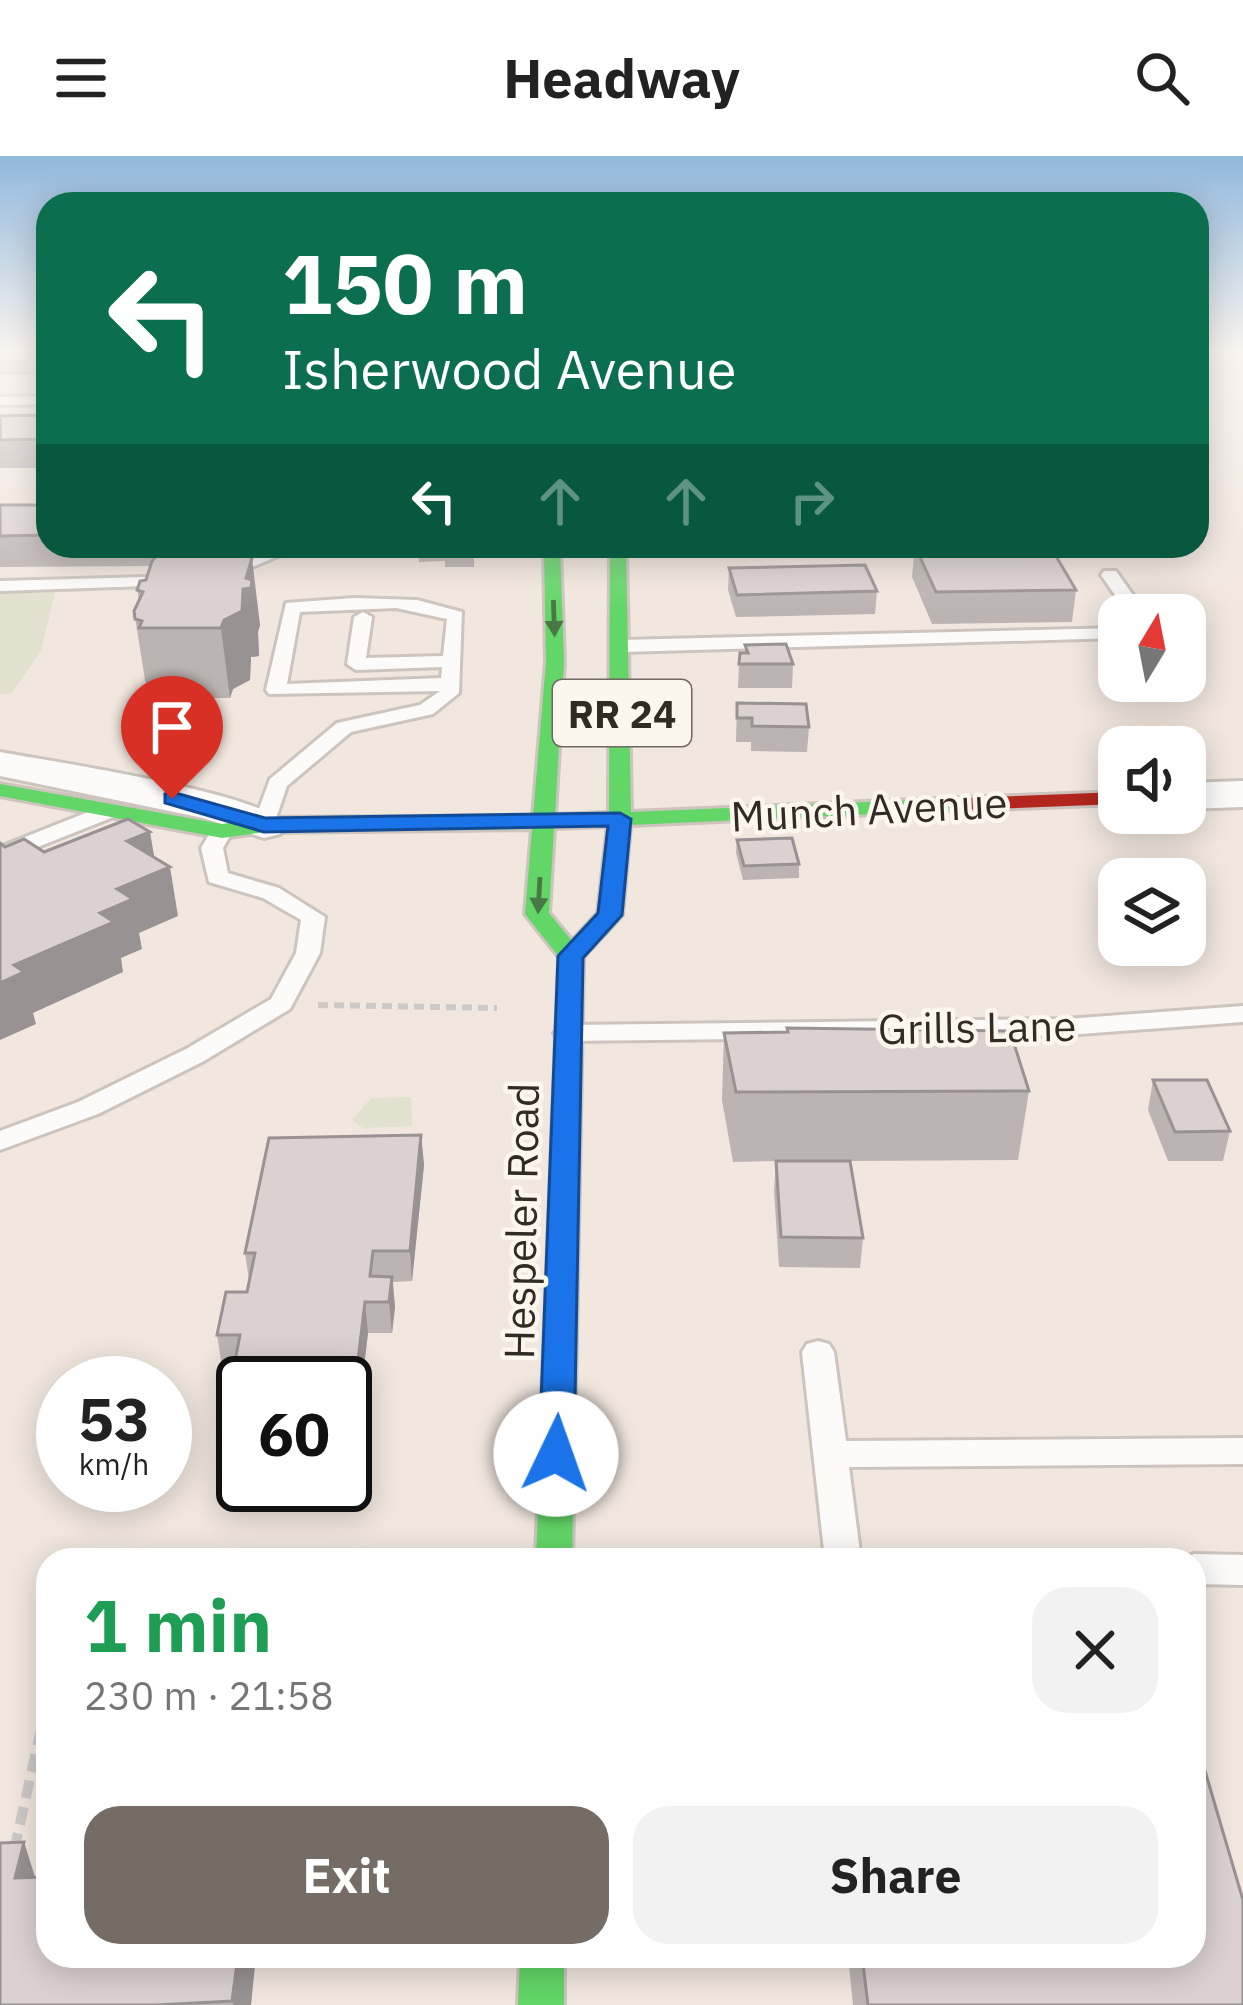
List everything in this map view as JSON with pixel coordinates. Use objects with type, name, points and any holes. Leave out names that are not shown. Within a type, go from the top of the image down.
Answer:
[{"type":"main road","name":"RR 24","points":[[552,558],[555,662],[537,914],[571,956],[610,915],[620,819],[618,558]]},
{"type":"main road","name":"Munch Avenue","points":[[0,790],[108,811],[243,828],[543,822],[1098,799]]},
{"type":"main road","name":"Hespeler Road","points":[[554,1548],[571,956]]},
{"type":"main road","points":[[541,2005],[542,1968]]},
{"type":"street","points":[[0,764],[214,807],[243,828]]},
{"type":"street","points":[[1206,795],[1243,794]]},
{"type":"lane","points":[[0,586],[159,583],[235,571],[266,558]]},
{"type":"lane","points":[[1110,575],[1123,594]]},
{"type":"lane","points":[[0,1141],[88,1108],[195,1055],[281,1004],[308,953],[313,917],[271,893],[217,877],[212,848],[243,828],[277,783],[344,727],[426,710],[449,693],[456,616],[438,608],[399,603],[292,607],[276,690],[449,683]]},
{"type":"lane","points":[[363,617],[356,664],[450,661]]},
{"type":"lane","points":[[622,646],[1098,634]]},
{"type":"lane","points":[[0,855],[108,811]]},
{"type":"lane","name":"Grills Lane","points":[[567,1034],[1066,1028],[1243,1014]]},
{"type":"lane","points":[[818,1352],[842,1548]]},
{"type":"lane","points":[[831,1454],[1243,1451]]},
{"type":"lane","points":[[1206,1569],[1243,1570]]},
{"type":"path","points":[[134,775],[140,722]]},
{"type":"path","points":[[281,1004],[497,1008]]},
{"type":"path","points":[[11,1863],[36,1752]]},
{"type":"shaded area","points":[[55,592],[41,651],[11,694],[0,694],[0,594]]},
{"type":"shaded area","points":[[411,1097],[412,1126],[363,1128],[352,1120],[371,1098]]},
{"type":"building","points":[[0,436],[36,436],[36,439],[0,440]]},
{"type":"building","points":[[0,505],[36,505],[36,535],[0,536]]},
{"type":"building","points":[[252,558],[246,578],[252,580],[251,588],[243,589],[242,611],[224,620],[221,628],[139,628],[142,621],[135,619],[134,611],[143,592],[137,590],[152,561]]},
{"type":"building","points":[[920,558],[1057,558],[1076,590],[936,592]]},
{"type":"building","points":[[865,565],[877,591],[737,595],[729,568]]},
{"type":"building","points":[[786,644],[793,664],[739,664],[740,653],[748,653],[745,645]]},
{"type":"building","points":[[737,703],[806,704],[809,727],[752,726],[752,718],[737,718]]},
{"type":"building","points":[[128,819],[150,832],[127,841],[170,867],[117,889],[133,899],[100,913],[114,922],[14,965],[24,972],[0,983],[0,843],[5,847],[24,839],[44,852]]},
{"type":"building","points":[[792,838],[799,864],[744,866],[737,840]]},
{"type":"building","points":[[787,1028],[1010,1031],[1029,1091],[736,1092],[724,1033],[788,1032]]},
{"type":"building","points":[[1153,1080],[1207,1080],[1230,1131],[1175,1132]]},
{"type":"building","points":[[421,1135],[410,1251],[373,1251],[370,1276],[392,1277],[389,1302],[365,1302],[358,1356],[236,1356],[240,1335],[217,1335],[226,1292],[247,1292],[255,1253],[245,1253],[269,1138]]},
{"type":"building","points":[[776,1161],[850,1161],[863,1238],[781,1237]]},
{"type":"building","points":[[1206,1774],[1243,1900],[1243,2005],[868,2005],[863,1968],[1206,1968]]},
{"type":"building","points":[[24,1842],[15,1878],[36,1877],[36,1968],[236,1968],[232,2001],[0,2005],[0,1843]]},
{"type":"traffic: fast","points":[[552,558],[555,662],[537,914],[571,956]]},
{"type":"traffic: fast","points":[[554,1548],[571,956],[610,915],[622,792],[618,558]]},
{"type":"traffic: fast","points":[[0,790],[222,831],[264,825],[543,822],[963,804]]},
{"type":"traffic: fast","points":[[541,2005],[542,1968]]},
{"type":"traffic: jam","points":[[963,804],[1098,799]]},
{"type":"route","points":[[172,799],[214,807],[264,825],[620,819],[610,915],[571,956],[556,1454]]}]
